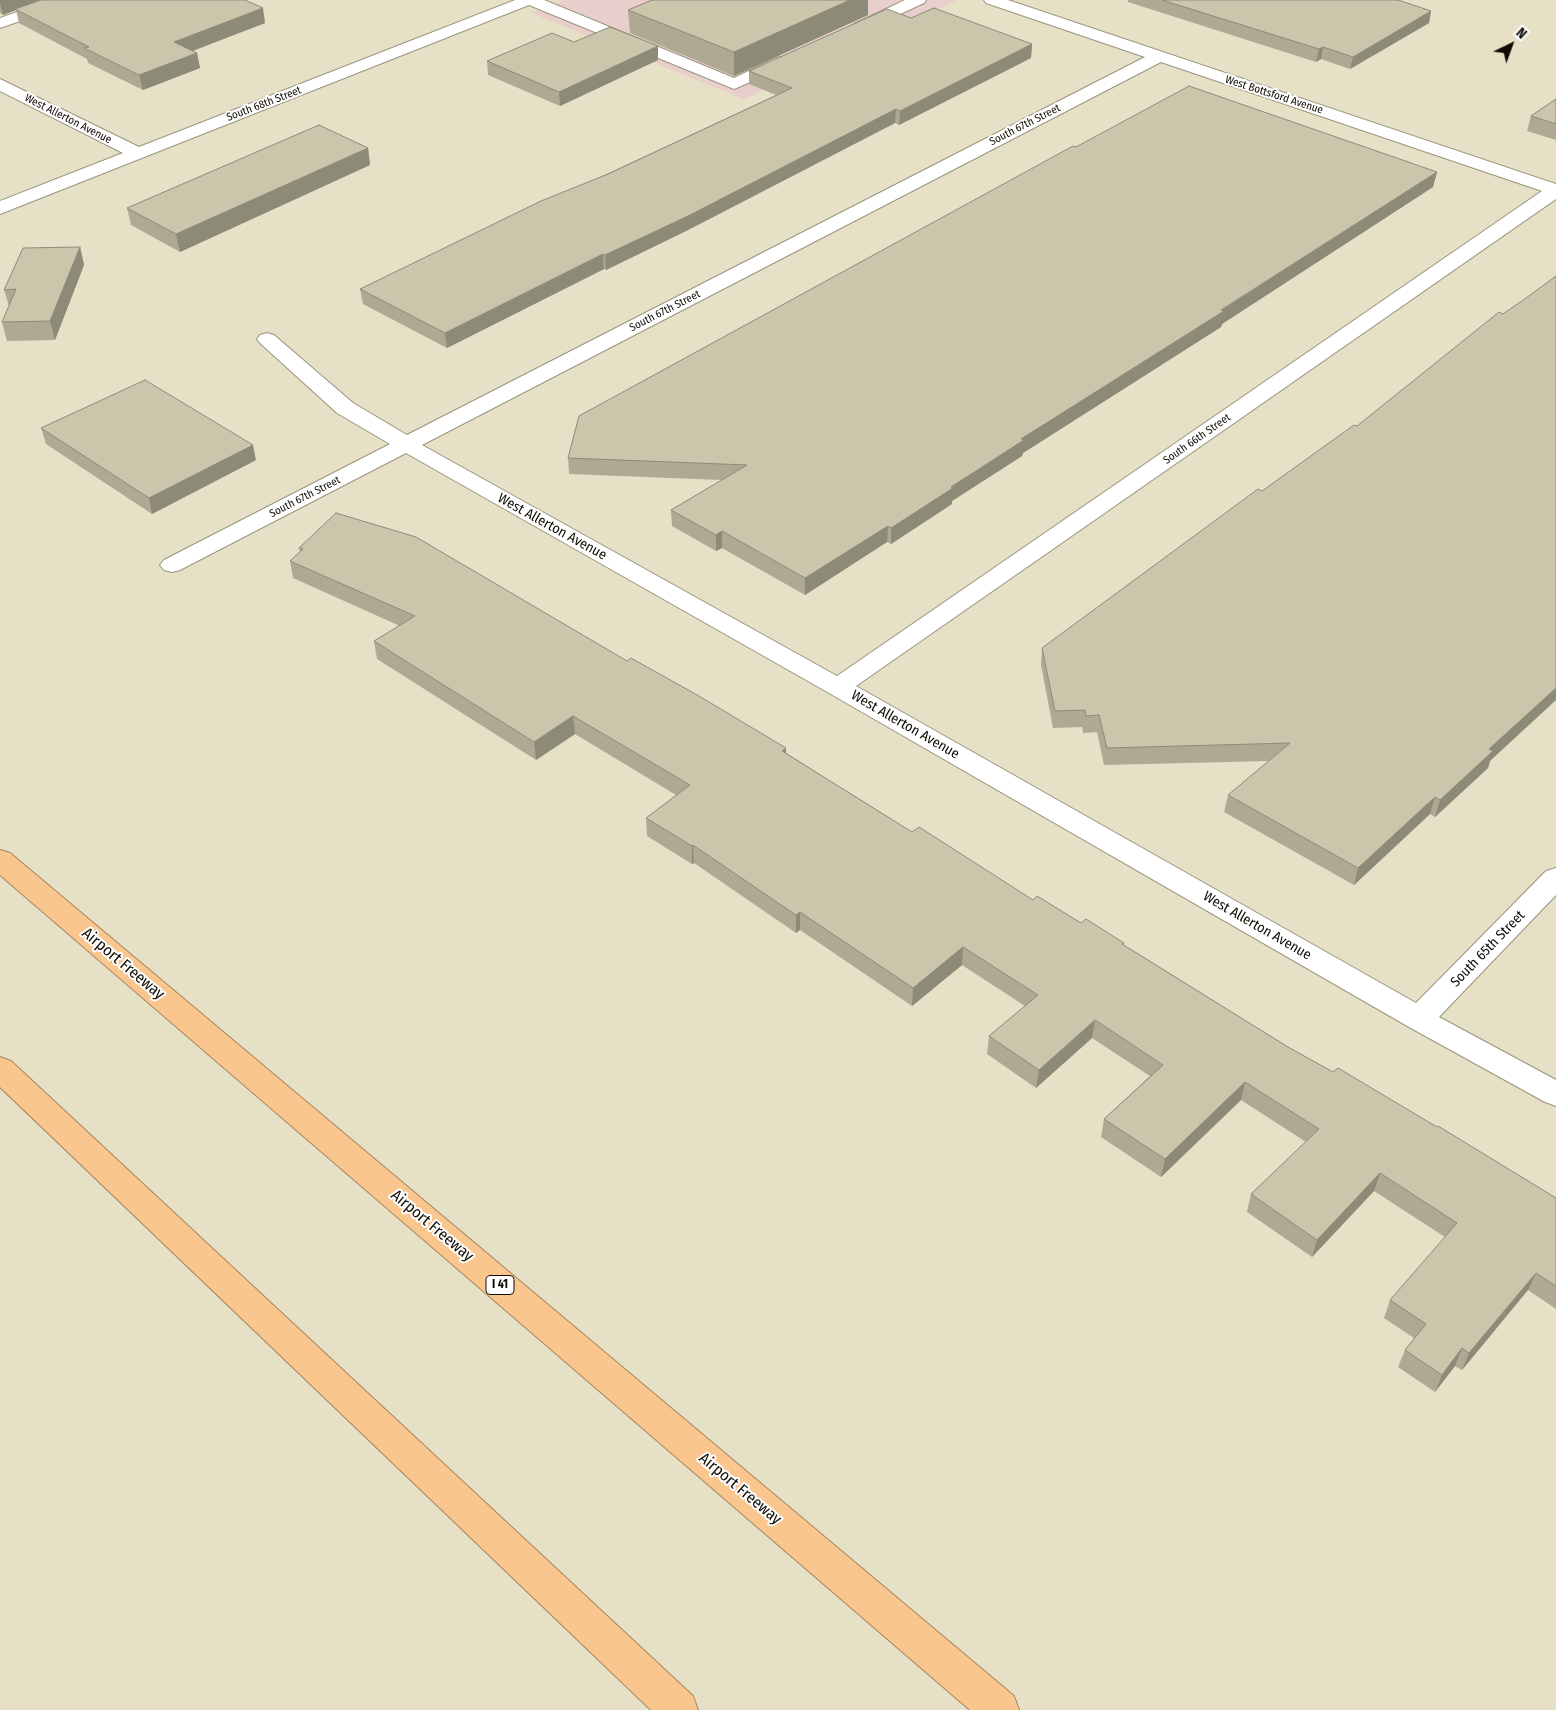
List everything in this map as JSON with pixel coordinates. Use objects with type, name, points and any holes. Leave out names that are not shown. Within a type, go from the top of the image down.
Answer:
[{"type":"highway","name":"Airport Freeway","points":[[0,860],[1000,1710]]},
{"type":"highway","points":[[0,1069],[679,1710]]},
{"type":"street","points":[[0,23],[66,0]]},
{"type":"street","points":[[529,0],[734,84],[798,55]]},
{"type":"street","name":"South 68th Street","points":[[0,208],[529,0]]},
{"type":"street","name":"West Bottsford Avenue","points":[[992,0],[1556,190]]},
{"type":"street","points":[[843,35],[912,3]]},
{"type":"street","name":"South 67th Street","points":[[172,565],[1158,56]]},
{"type":"street","name":"West Allerton Avenue","points":[[0,84],[137,153]]},
{"type":"street","name":"South 66th Street","points":[[838,687],[1556,190]]},
{"type":"street","name":"West Allerton Avenue","points":[[267,339],[307,377],[346,408],[407,445],[838,687],[1419,1019],[1556,1094]]},
{"type":"street","name":"South 65th Street","points":[[1419,1019],[1556,878]]},
{"type":"shaded area","points":[[564,0],[957,0],[744,99],[531,13]]},
{"type":"building","points":[[41,0],[245,0],[263,8],[174,42],[197,53],[139,75],[84,48],[89,47],[15,9]]},
{"type":"building","points":[[652,0],[850,0],[734,52],[628,10]]},
{"type":"building","points":[[1162,0],[1398,0],[1431,11],[1353,57],[1323,47],[1319,49]]},
{"type":"building","points":[[934,8],[1032,44],[900,111],[896,109],[688,216],[605,255],[603,254],[445,333],[360,289],[541,201],[608,174],[792,88],[749,71],[887,9],[911,18]]},
{"type":"building","points":[[610,27],[658,46],[559,92],[487,61],[552,33],[574,42]]},
{"type":"building","points":[[1189,86],[1437,172],[1221,310],[1224,311],[1021,439],[1024,440],[891,528],[888,526],[805,578],[722,531],[716,535],[671,510],[747,465],[568,458],[579,416],[1073,146],[1076,147]]},
{"type":"building","points":[[1556,99],[1556,124],[1531,116]]},
{"type":"building","points":[[319,125],[368,148],[176,234],[127,208]]},
{"type":"building","points":[[80,247],[50,321],[2,322],[16,289],[4,290],[23,248]]},
{"type":"building","points":[[1556,276],[1556,688],[1489,749],[1493,751],[1440,800],[1435,797],[1358,868],[1228,795],[1290,743],[1107,748],[1099,715],[1086,716],[1085,710],[1055,711],[1042,648],[1258,489],[1262,491],[1354,425],[1357,426],[1499,312],[1503,314]]},
{"type":"building","points":[[145,380],[253,445],[149,498],[41,428]]},
{"type":"building","points":[[336,513],[416,537],[627,661],[631,658],[699,696],[786,748],[782,751],[912,832],[919,827],[1033,900],[1037,896],[1081,923],[1086,919],[1124,943],[1122,944],[1288,1047],[1333,1072],[1338,1068],[1556,1198],[1556,1286],[1536,1273],[1469,1353],[1462,1348],[1442,1375],[1405,1350],[1426,1324],[1390,1300],[1457,1223],[1380,1173],[1317,1240],[1251,1194],[1319,1129],[1245,1082],[1165,1159],[1104,1119],[1163,1065],[1095,1020],[1039,1070],[989,1036],[1038,995],[963,947],[913,988],[800,912],[796,915],[693,845],[646,818],[690,785],[573,716],[534,742],[374,641],[415,616],[290,561],[303,549],[299,548]]}]
